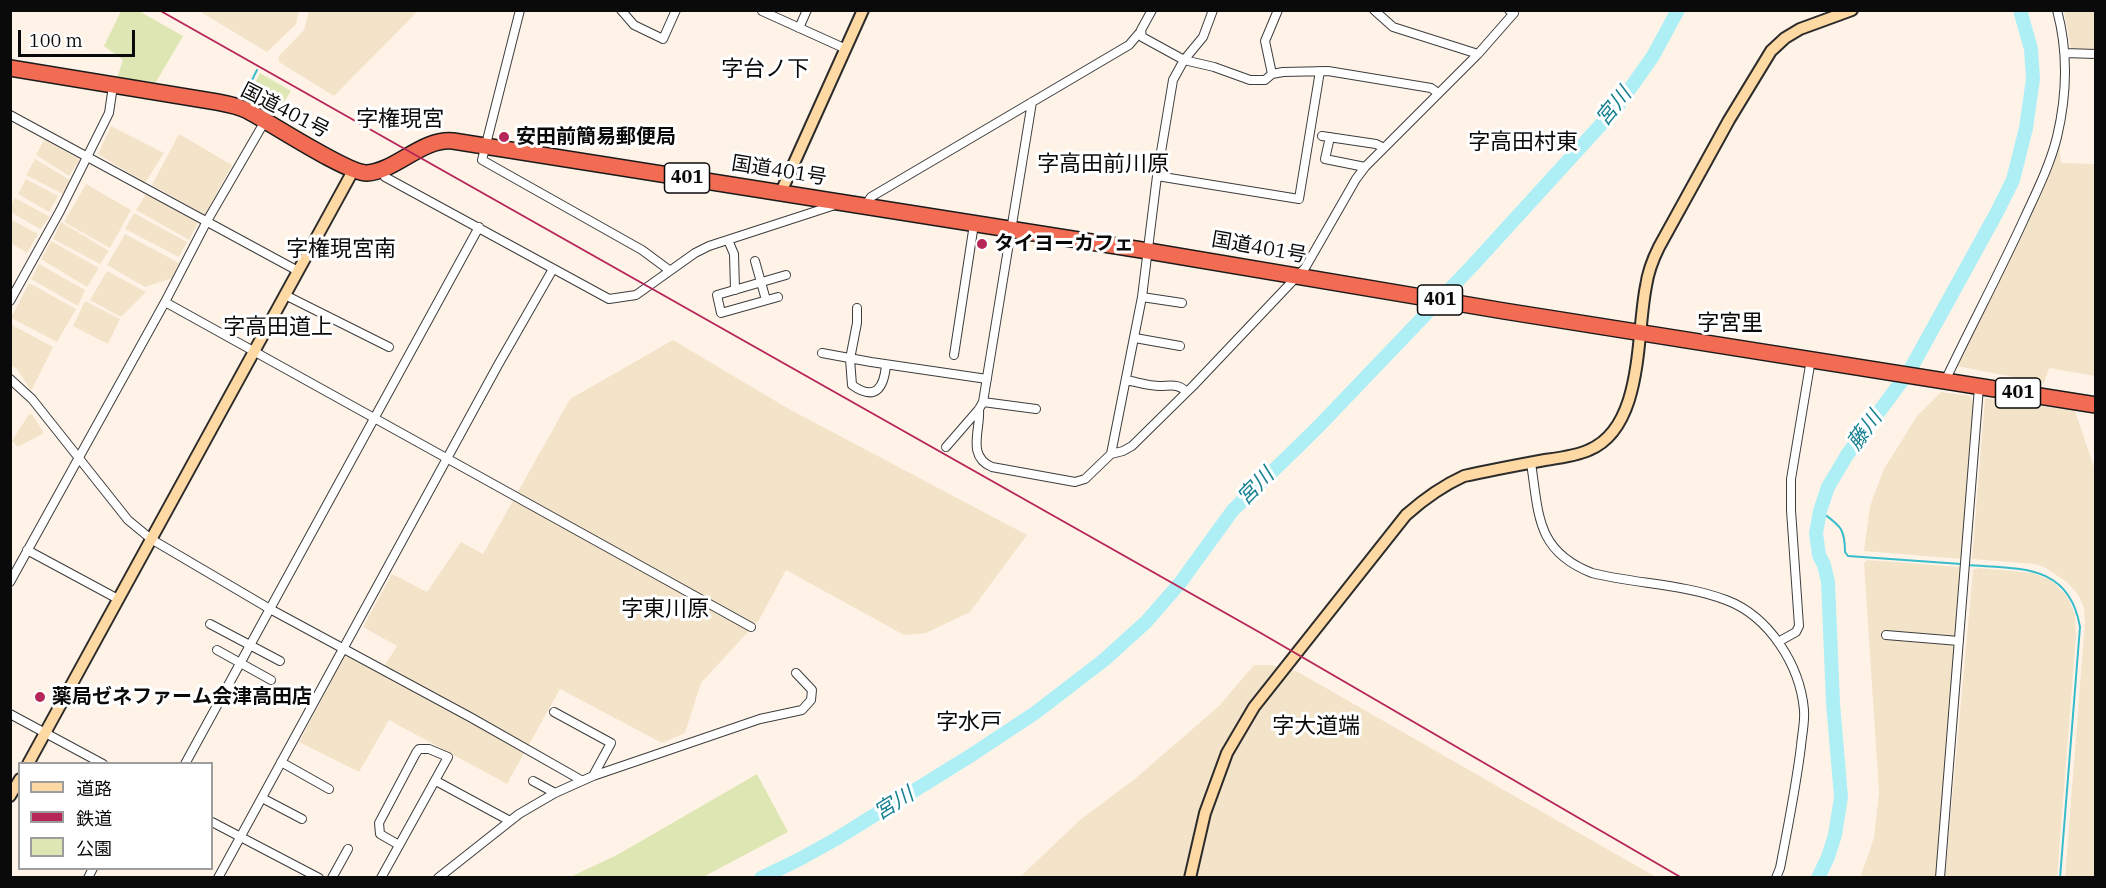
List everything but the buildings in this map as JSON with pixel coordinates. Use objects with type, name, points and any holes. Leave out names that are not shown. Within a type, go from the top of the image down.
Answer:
[{"type":"highway","name":"国道401号","points":[[10,68],[217,102],[240,108],[354,170],[367,173],[384,168],[445,140],[781,192],[1641,332]]},
{"type":"highway","name":"401","points":[[1641,332],[2096,405]]},
{"type":"street","points":[[520,10],[481,158],[485,163],[642,250],[669,270]]},
{"type":"street","points":[[621,10],[634,25],[663,39],[676,10]]},
{"type":"street","points":[[799,28],[807,10]]},
{"type":"street","points":[[781,192],[863,10]]},
{"type":"street","points":[[866,206],[870,197],[1129,45],[1141,31],[1152,10]]},
{"type":"street","points":[[1112,454],[1142,297],[1173,80],[1184,60],[1203,37],[1213,10]]},
{"type":"street","points":[[1272,74],[1265,41],[1278,10]]},
{"type":"street","points":[[1374,10],[1393,27],[1478,54]]},
{"type":"street","points":[[1032,102],[976,446],[983,461],[992,467],[1075,482],[1085,479],[1112,454],[1123,452],[1132,446],[1298,276],[1365,167],[1478,54],[1514,13],[1509,10]]},
{"type":"street","points":[[1190,878],[1205,813],[1227,753],[1254,707],[1393,529],[1424,499],[1464,476],[1587,451],[1606,441],[1615,432],[1626,411],[1629,399],[1641,332],[1646,285],[1659,247],[1729,120],[1771,51],[1785,38],[1800,29],[1852,10]]},
{"type":"street","points":[[1943,381],[2007,256],[2045,173],[2059,128],[2065,53],[2057,10]]},
{"type":"street","points":[[762,11],[846,49]]},
{"type":"street","points":[[1141,31],[1142,37],[1184,60],[1214,67],[1250,80],[1265,80],[1272,74],[1328,71],[1431,88],[1438,93]]},
{"type":"street","points":[[2065,53],[2096,54]]},
{"type":"street","points":[[1158,176],[1299,199],[1320,71]]},
{"type":"street","points":[[10,301],[88,158],[109,113],[113,86]]},
{"type":"street","points":[[10,115],[298,271]]},
{"type":"street","points":[[10,582],[165,302],[207,221],[265,121]]},
{"type":"street","points":[[1365,167],[1325,159],[1326,136],[1376,144],[1384,148]]},
{"type":"street","points":[[29,762],[354,170]]},
{"type":"street","points":[[385,177],[609,299],[636,295],[695,253],[835,205],[838,202]]},
{"type":"street","points":[[954,355],[974,224]]},
{"type":"street","points":[[186,762],[479,227]]},
{"type":"street","points":[[728,240],[734,254],[735,290]]},
{"type":"street","points":[[755,261],[766,300]]},
{"type":"street","points":[[218,878],[498,365],[553,269]]},
{"type":"street","points":[[778,297],[721,313],[717,295],[786,275]]},
{"type":"street","points":[[285,295],[389,347]]},
{"type":"street","points":[[1142,297],[1182,303]]},
{"type":"street","points":[[165,302],[751,627]]},
{"type":"street","points":[[857,308],[857,323],[850,359],[852,385],[868,391],[881,388],[886,365]]},
{"type":"street","points":[[1135,338],[1179,346]]},
{"type":"street","points":[[822,353],[886,365],[987,378]]},
{"type":"street","points":[[1778,642],[1796,632],[1799,626],[1790,489],[1811,359]]},
{"type":"street","points":[[10,379],[32,399],[128,520],[151,539],[270,609],[581,780]]},
{"type":"street","points":[[1126,380],[1160,386],[1170,384],[1183,388],[1186,392]]},
{"type":"street","points":[[1940,878],[1979,387]]},
{"type":"street","points":[[981,405],[1036,409]]},
{"type":"street","points":[[946,447],[981,405]]},
{"type":"street","points":[[1531,463],[1540,525],[1556,551],[1566,559],[1578,567],[1607,577],[1702,592],[1728,601],[1751,615],[1783,648],[1798,681],[1804,711],[1792,802],[1776,878]]},
{"type":"street","points":[[27,550],[118,599]]},
{"type":"street","points":[[210,624],[280,661]]},
{"type":"street","points":[[1886,635],[1959,641]]},
{"type":"street","points":[[217,650],[271,680]]},
{"type":"street","points":[[438,878],[510,821],[581,780],[760,719],[802,710],[811,700],[812,690],[796,673]]},
{"type":"street","points":[[554,712],[611,743],[593,776]]},
{"type":"street","points":[[10,714],[99,762]]},
{"type":"street","points":[[381,878],[448,757],[429,748],[419,749],[379,824],[380,834],[399,845]]},
{"type":"street","points":[[281,762],[328,789]]},
{"type":"street","points":[[436,781],[510,821]]},
{"type":"street","points":[[533,781],[555,794]]},
{"type":"street","points":[[10,796],[18,782]]},
{"type":"street","points":[[262,798],[302,819]]},
{"type":"street","points":[[213,823],[318,878]]},
{"type":"street","points":[[332,878],[348,849]]},
{"type":"shaded area","points":[[309,10],[418,11],[334,96],[279,62],[279,56],[304,30]]},
{"type":"shaded area","points":[[199,11],[299,11],[296,24],[267,52]]},
{"type":"shaded area","points":[[2064,11],[2095,11],[2095,50],[2071,49]]},
{"type":"shaded area","points":[[111,126],[164,153],[145,183],[98,154]]},
{"type":"shaded area","points":[[179,134],[232,165],[205,215],[152,185]]},
{"type":"shaded area","points":[[44,140],[80,159],[69,176],[36,155]]},
{"type":"shaded area","points":[[2059,146],[2061,163],[2095,164],[2095,376],[2049,368],[2044,383],[1957,366],[2029,214]]},
{"type":"shaded area","points":[[35,159],[70,180],[63,194],[26,175]]},
{"type":"shaded area","points":[[26,179],[58,196],[49,212],[18,194]]},
{"type":"shaded area","points":[[86,184],[131,210],[110,248],[64,222]]},
{"type":"shaded area","points":[[146,194],[198,223],[189,240],[136,210]]},
{"type":"shaded area","points":[[15,198],[50,217],[40,229],[11,212]]},
{"type":"shaded area","points":[[134,213],[187,242],[179,257],[125,229]]},
{"type":"shaded area","points":[[10,219],[38,234],[27,253],[11,243]]},
{"type":"shaded area","points":[[61,222],[109,251],[100,264],[53,239]]},
{"type":"shaded area","points":[[125,234],[179,263],[172,278],[145,287],[107,265]]},
{"type":"shaded area","points":[[51,241],[99,268],[87,287],[41,259]]},
{"type":"shaded area","points":[[39,264],[85,290],[78,306],[31,279]]},
{"type":"shaded area","points":[[107,271],[146,292],[121,317],[90,300]]},
{"type":"shaded area","points":[[29,283],[76,309],[57,342],[11,318]]},
{"type":"shaded area","points":[[85,301],[120,319],[108,344],[73,326]]},
{"type":"shaded area","points":[[10,324],[53,347],[31,391],[18,370],[11,365]]},
{"type":"shaded area","points":[[673,340],[789,409],[1027,535],[970,612],[926,633],[904,635],[786,570],[759,620],[701,683],[685,733],[662,743],[560,689],[507,784],[389,720],[359,772],[299,742],[345,655],[380,673],[397,646],[363,627],[392,574],[427,592],[461,542],[483,554],[570,399]]},
{"type":"shaded area","points":[[1941,392],[1970,396],[1974,405],[1962,559],[1864,551],[1870,506],[1884,469],[1917,416]]},
{"type":"shaded area","points":[[1985,398],[2075,411],[2095,470],[2095,877],[2065,877],[2085,622],[2084,608],[2079,596],[2068,583],[2046,568],[2035,564],[1972,559]]},
{"type":"shaded area","points":[[29,414],[32,414],[44,433],[18,447],[12,441]]},
{"type":"shaded area","points":[[1867,560],[1961,567],[1936,877],[1860,878],[1874,838],[1879,792],[1864,563]]},
{"type":"shaded area","points":[[1979,568],[2032,573],[2051,580],[2067,596],[2075,614],[2076,636],[2057,877],[1945,877],[1973,570]]},
{"type":"shaded area","points":[[1254,665],[1271,665],[1298,672],[1656,877],[1019,878],[1080,820],[1136,778],[1219,706]]},
{"type":"green space","points":[[121,11],[139,11],[183,36],[156,82],[117,78],[123,60],[104,46]]},
{"type":"green space","points":[[260,73],[291,91],[274,117],[246,100]]},
{"type":"green space","points":[[757,774],[788,832],[703,877],[570,877],[617,855]]},
{"type":"waterway","name":"宮川","points":[[761,878],[836,839],[1035,713],[1104,660],[1146,622],[1180,583],[1233,510],[1317,428],[1472,266],[1617,107],[1653,56],[1678,10]]},
{"type":"waterway","name":"藤川","points":[[1818,878],[1835,835],[1841,797],[1833,703],[1828,582],[1819,555],[1816,533],[1820,511],[1828,487],[1847,455],[1910,370],[2013,180],[2026,128],[2033,79],[2031,49],[2020,10]]},
{"type":"waterway","points":[[242,100],[257,70]]},
{"type":"waterway","points":[[1820,511],[1840,527],[1844,537],[1845,552],[1848,556],[1961,564]]},
{"type":"waterway","points":[[1967,565],[2005,567],[2039,574],[2053,580],[2065,591],[2074,606],[2080,627],[2060,878]]},
{"type":"railway","points":[[159,10],[1259,632],[1682,878]]},
{"type":"place","name":"安田前簡易郵便局","points":[[504,137]]},
{"type":"place","name":"タイヨーカフェ","points":[[982,244]]},
{"type":"place","name":"薬局ゼネファーム会津高田店","points":[[40,697]]},
{"type":"district","name":"字台ノ下","points":[[765,70]]},
{"type":"district","name":"字権現宮","points":[[400,120]]},
{"type":"district","name":"字高田村東","points":[[1523,143]]},
{"type":"district","name":"字高田前川原","points":[[1103,165]]},
{"type":"district","name":"字権現宮南","points":[[341,250]]},
{"type":"district","name":"字宮里","points":[[1730,324]]},
{"type":"district","name":"字高田道上","points":[[278,328]]},
{"type":"district","name":"字東川原","points":[[665,610]]},
{"type":"district","name":"字水戸","points":[[969,723]]},
{"type":"district","name":"字大道端","points":[[1316,727]]}]
